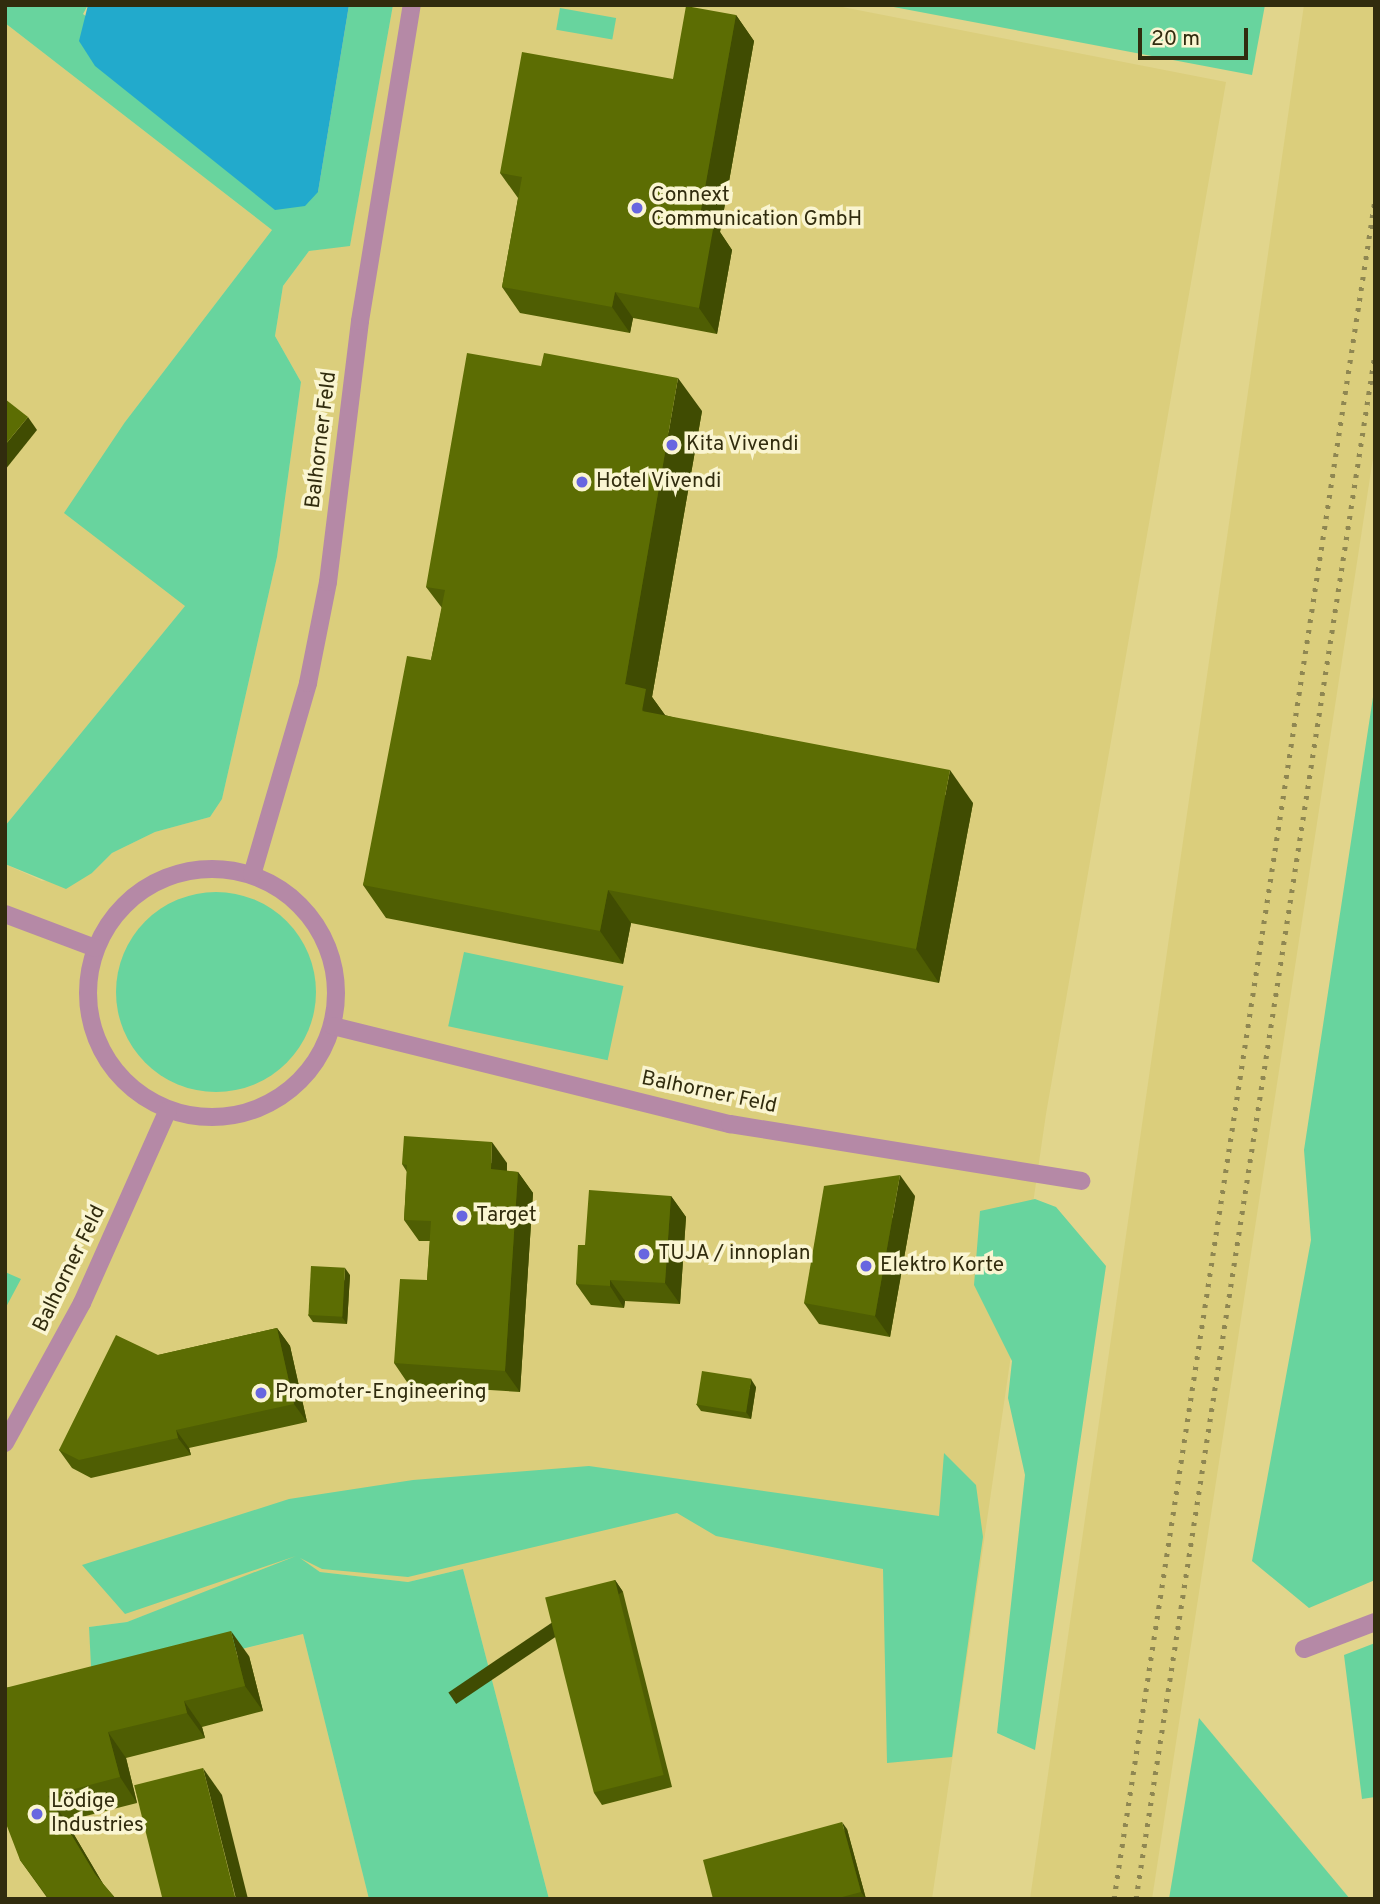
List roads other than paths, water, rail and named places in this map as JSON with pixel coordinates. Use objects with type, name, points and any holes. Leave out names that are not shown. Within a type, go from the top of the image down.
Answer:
[{"type":"street","name":"Balhorner Feld","points":[[252,875],[308,683],[328,582],[360,321],[412,5]]},
{"type":"street","points":[[215,868],[252,875],[285,892],[312,918],[330,951],[337,988],[333,1026],[316,1063],[287,1094],[250,1113],[208,1118],[167,1110],[133,1091],[107,1061],[91,1025],[87,986],[95,948],[114,915],[142,889],[176,873],[215,868]]},
{"type":"street","points":[[5,914],[95,948]]},
{"type":"street","name":"Balhorner Feld","points":[[333,1026],[730,1124],[1081,1181]]},
{"type":"street","name":"Balhorner Feld","points":[[5,1443],[82,1303],[167,1110]]},
{"type":"street","points":[[1304,1649],[1375,1622]]},
{"type":"water","points":[[88,5],[349,5],[318,192],[305,206],[275,210],[95,66],[79,41]]},
{"type":"railway","points":[[1114,1899],[1375,200]]},
{"type":"railway","points":[[1136,1899],[1375,353]]},
{"type":"place","name":"Connext Communication GmbH","points":[[637,208]]},
{"type":"place","name":"Kita Vivendi","points":[[672,445]]},
{"type":"place","name":"Hotel Vivendi","points":[[582,482]]},
{"type":"place","name":"Target","points":[[462,1216]]},
{"type":"place","name":"TUJA / innoplan","points":[[644,1254]]},
{"type":"place","name":"Elektro Korte","points":[[866,1266]]},
{"type":"place","name":"Promoter-Engineering","points":[[261,1393]]},
{"type":"place","name":"Lödige Industries","points":[[37,1814]]}]
